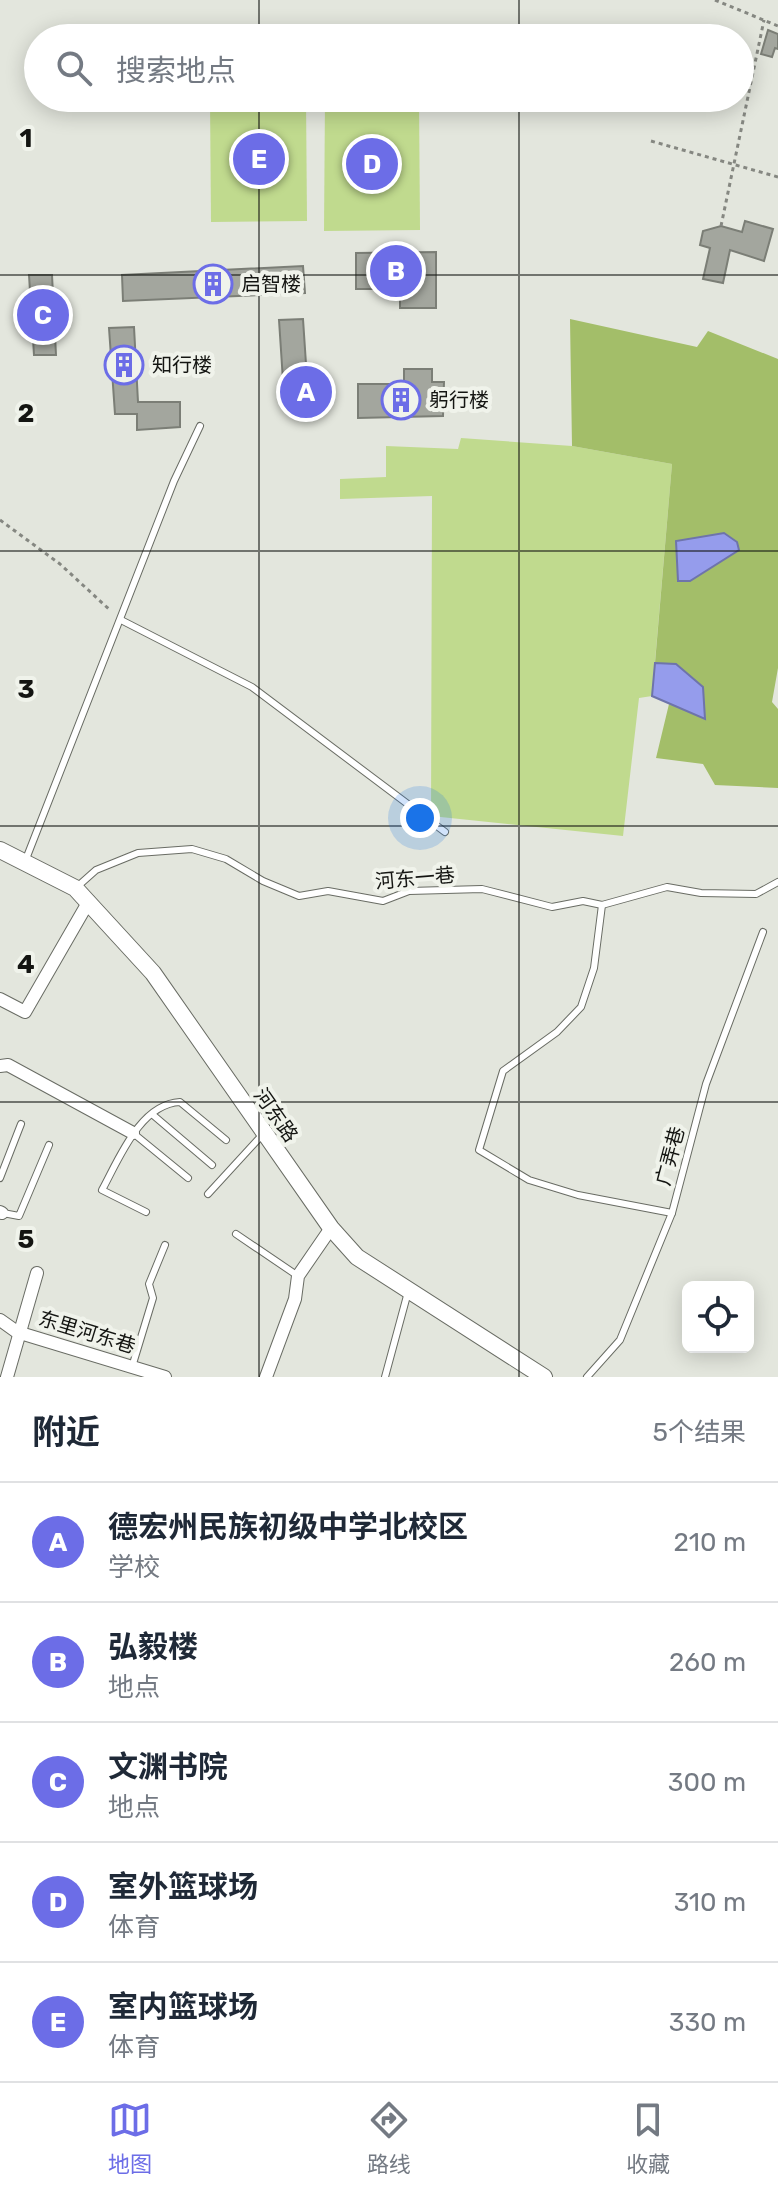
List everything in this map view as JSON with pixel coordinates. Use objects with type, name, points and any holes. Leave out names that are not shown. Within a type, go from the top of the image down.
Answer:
[{"type":"main road","name":"河东路","points":[[0,850],[75,888],[153,973],[331,1228],[357,1257],[544,1377]]},
{"type":"street","points":[[0,999],[25,1012],[89,901]]},
{"type":"street","points":[[0,1066],[8,1065],[133,1133]]},
{"type":"street","points":[[266,1377],[295,1299],[298,1276],[331,1228]]},
{"type":"street","points":[[7,1377],[17,1332],[37,1273]]},
{"type":"street","name":"东里河东巷","points":[[0,1320],[17,1332],[165,1377]]},
{"type":"lane","points":[[24,863],[174,481],[200,426]]},
{"type":"lane","points":[[121,620],[252,687],[445,832]]},
{"type":"lane","name":"河东一巷","points":[[75,888],[96,870],[138,853],[192,849],[226,859],[263,881],[299,896],[328,891],[383,901],[409,891],[482,889],[552,907],[583,901],[602,905],[667,887],[701,893],[756,894],[775,884]]},
{"type":"lane","points":[[602,905],[594,968],[581,1007],[557,1032],[503,1071],[479,1150],[529,1180],[578,1195],[672,1213]]},
{"type":"lane","name":"广弄巷","points":[[587,1377],[620,1340],[672,1213],[706,1084],[763,932]]},
{"type":"lane","points":[[146,1212],[102,1190],[133,1133],[167,1103],[180,1102],[226,1140]]},
{"type":"lane","points":[[153,1115],[212,1165]]},
{"type":"lane","points":[[0,1178],[21,1124]]},
{"type":"lane","points":[[133,1133],[188,1178]]},
{"type":"lane","points":[[208,1194],[264,1133]]},
{"type":"lane","points":[[1,1213],[19,1216],[49,1145]]},
{"type":"lane","points":[[236,1234],[298,1276]]},
{"type":"lane","points":[[132,1367],[153,1298],[149,1284],[165,1245]]},
{"type":"lane","points":[[396,1377],[386,1375],[408,1292]]},
{"type":"path","points":[[715,0],[778,26]]},
{"type":"path","points":[[754,71],[764,20]]},
{"type":"path","points":[[721,226],[746,112]]},
{"type":"path","points":[[651,141],[778,177]]},
{"type":"path","points":[[0,520],[60,564],[121,620]]},
{"type":"green space","points":[[210,112],[306,112],[307,221],[211,222]]},
{"type":"green space","points":[[325,112],[419,112],[420,230],[324,231]]},
{"type":"green space","points":[[570,319],[697,347],[708,331],[778,359],[778,668],[772,702],[778,709],[778,788],[715,785],[703,764],[656,758],[669,704],[705,718],[676,664],[655,663],[672,464],[572,446]]},
{"type":"green space","points":[[461,438],[572,446],[672,464],[652,696],[639,698],[623,836],[431,816],[432,496],[340,499],[340,479],[386,477],[386,446],[458,449]]},
{"type":"water","points":[[724,533],[737,542],[739,550],[690,581],[678,581],[676,541]]},
{"type":"water","points":[[655,663],[676,664],[703,687],[705,719],[652,696]]},
{"type":"building","points":[[768,30],[778,34],[778,49],[775,48],[772,57],[761,54]]},
{"type":"building","points":[[745,221],[773,229],[764,261],[730,250],[723,283],[703,279],[710,248],[700,245],[703,231],[721,226],[742,232]]},
{"type":"building","points":[[436,252],[436,308],[400,308],[400,289],[356,289],[356,253]]},
{"type":"building","name":"启智楼","points":[[303,266],[305,293],[123,301],[122,275]]},
{"type":"building","points":[[29,275],[52,275],[56,355],[34,355]]},
{"type":"building","points":[[303,319],[309,409],[285,411],[279,320]]},
{"type":"building","name":"知行楼","points":[[134,327],[138,402],[180,402],[180,427],[137,430],[137,414],[115,414],[109,328]]},
{"type":"building","name":"躬行楼","points":[[404,369],[432,369],[432,382],[444,382],[443,416],[358,418],[358,384],[404,384]]},
{"type":"place","name":"室内篮球场","points":[[259,159]]},
{"type":"place","name":"室外篮球场","points":[[372,164]]},
{"type":"place","name":"弘毅楼","points":[[396,271]]},
{"type":"place","name":"启智楼","points":[[213,284]]},
{"type":"place","name":"文渊书院","points":[[43,315]]},
{"type":"place","name":"知行楼","points":[[124,365]]},
{"type":"place","name":"德宏州民族初级中学北校区","points":[[306,392]]},
{"type":"place","name":"躬行楼","points":[[401,400]]}]
